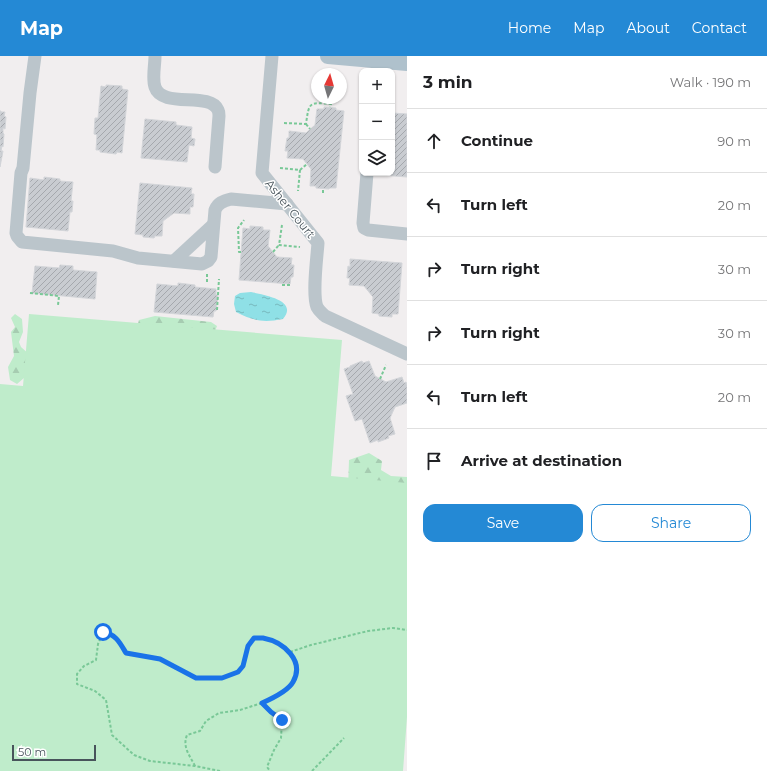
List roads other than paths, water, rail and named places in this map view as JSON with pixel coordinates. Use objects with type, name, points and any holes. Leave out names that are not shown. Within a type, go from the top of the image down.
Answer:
[{"type":"main road","points":[[328,56],[378,66],[405,61]]},
{"type":"street","points":[[35,56],[16,232],[17,236],[22,242],[113,251],[138,258],[202,264],[208,261],[211,257],[215,210],[220,203],[225,200],[231,200],[287,204]]},
{"type":"street","points":[[155,56],[153,80],[155,88],[160,95],[167,98],[206,102],[213,104],[218,110],[219,116],[215,167]]},
{"type":"street","name":"Asher Court","points":[[272,56],[262,173],[318,243],[314,297],[317,306],[320,312],[325,316],[407,354]]},
{"type":"street","points":[[367,176],[363,223],[364,228],[368,230],[407,234]]},
{"type":"street","points":[[174,261],[213,225]]},
{"type":"water","points":[[251,292],[271,297],[283,303],[287,307],[287,313],[283,319],[264,321],[236,312],[234,304],[235,296],[240,293]]}]
